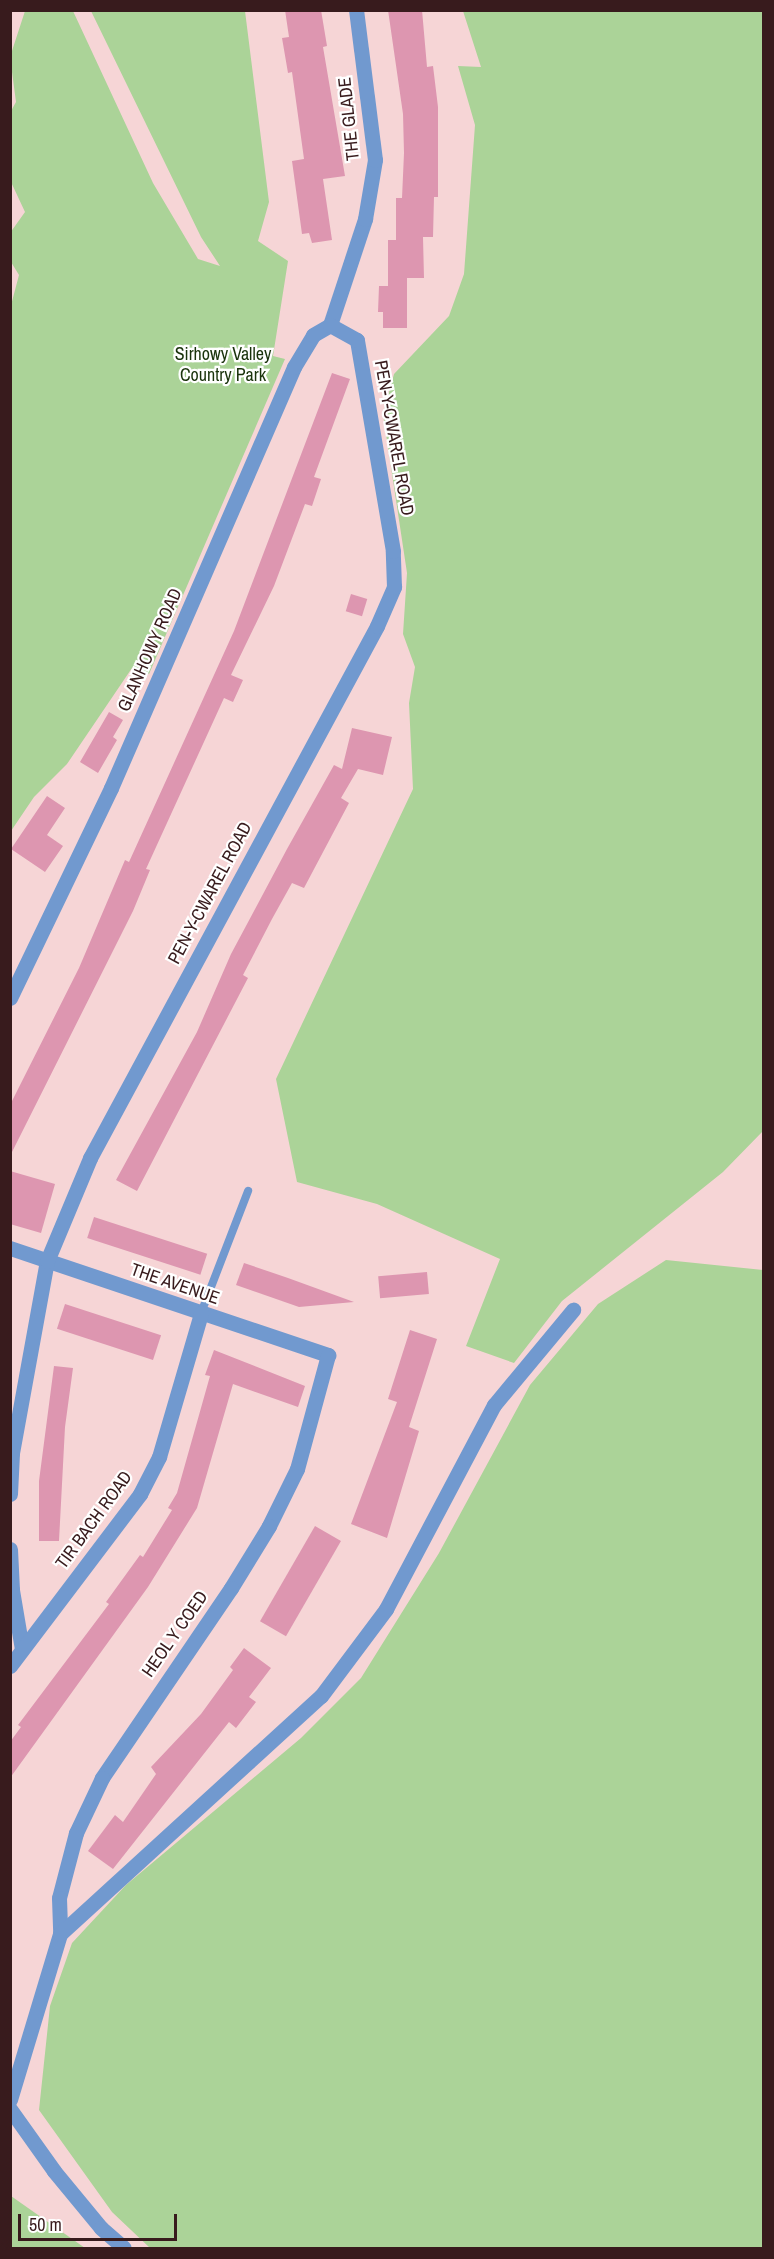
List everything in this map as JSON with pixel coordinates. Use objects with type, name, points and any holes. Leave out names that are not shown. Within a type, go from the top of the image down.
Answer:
[{"type":"street","name":"THE GLADE","points":[[330,325],[365,219],[375,160],[356,10]]},
{"type":"street","name":"GLANHOWY ROAD","points":[[10,998],[111,788],[294,367],[313,335],[330,325]]},
{"type":"street","name":"PEN-Y-CWAREL ROAD","points":[[10,1494],[12,1453],[47,1261],[90,1158],[377,626],[394,587],[393,551],[357,340],[330,325]]},
{"type":"street","name":"THE AVENUE","points":[[10,1248],[328,1355]]},
{"type":"street","points":[[10,2100],[60,1934],[321,1696],[386,1609],[494,1405],[573,1310]]},
{"type":"street","name":"TIR BACH ROAD","points":[[10,1666],[141,1494],[159,1457],[201,1313]]},
{"type":"street","name":"HEOL Y COED","points":[[60,1934],[59,1898],[76,1833],[102,1778],[231,1588],[269,1526],[297,1469],[328,1355]]},
{"type":"street","points":[[10,1549],[12,1590],[22,1649]]},
{"type":"street","points":[[10,2109],[54,2171],[101,2228],[124,2248]]},
{"type":"lane","points":[[201,1313],[248,1191]]},
{"type":"green space","name":"Sirhowy Valley Country Park","points":[[25,11],[73,11],[153,183],[198,259],[220,266],[201,237],[91,11],[245,11],[269,202],[258,241],[288,261],[273,356],[285,359],[149,674],[132,668],[67,764],[34,797],[11,831],[10,309],[19,275],[11,262],[10,233],[25,212],[11,182],[11,111],[16,102],[10,57]]},
{"type":"green space","points":[[463,11],[764,11],[763,1131],[723,1172],[562,1301],[514,1363],[466,1346],[500,1259],[377,1204],[297,1182],[276,1079],[413,789],[409,703],[415,667],[403,634],[407,573],[383,414],[394,374],[449,316],[464,274],[475,125],[458,66],[481,67]]},
{"type":"green space","points":[[666,1260],[763,1270],[763,2248],[150,2248],[112,2212],[39,2110],[50,2006],[72,1943],[126,1885],[301,1738],[361,1678],[439,1553],[530,1385],[598,1304]]},
{"type":"green space","points":[[11,2196],[85,2248],[11,2248]]},
{"type":"building","points":[[285,10],[321,10],[327,46],[323,47],[345,176],[323,179],[332,240],[312,243],[309,233],[302,234],[292,161],[304,159],[292,72],[288,73],[282,38],[289,37]]},
{"type":"building","points":[[388,10],[422,10],[427,67],[433,66],[438,107],[438,197],[434,197],[433,237],[423,237],[424,278],[407,278],[407,328],[383,328],[383,312],[378,312],[379,286],[388,286],[388,240],[396,240],[396,198],[402,198],[404,153],[403,114]]},
{"type":"building","points":[[332,373],[350,379],[314,477],[321,479],[312,506],[305,504],[274,586],[231,675],[243,680],[233,702],[224,698],[146,869],[150,870],[133,911],[10,1156],[10,1105],[79,968],[125,860],[129,862],[234,631]]},
{"type":"building","points":[[351,594],[367,599],[362,616],[346,611]]},
{"type":"building","points":[[109,712],[123,720],[113,737],[117,740],[98,773],[80,762]]},
{"type":"building","points":[[352,728],[392,737],[383,775],[358,769],[341,798],[349,803],[304,888],[292,883],[272,919],[243,975],[248,978],[137,1191],[116,1180],[197,1032],[231,954],[287,849],[334,765],[342,769]]},
{"type":"building","points":[[47,796],[65,808],[47,835],[63,846],[45,872],[11,849]]},
{"type":"building","points":[[10,1171],[55,1184],[41,1233],[10,1224]]},
{"type":"building","points":[[94,1217],[207,1254],[200,1275],[87,1238]]},
{"type":"building","points":[[244,1263],[354,1302],[299,1307],[236,1285]]},
{"type":"building","points":[[427,1272],[429,1294],[380,1298],[378,1276]]},
{"type":"building","points":[[65,1304],[161,1335],[153,1360],[57,1329]]},
{"type":"building","points":[[410,1330],[437,1339],[409,1427],[419,1431],[387,1538],[351,1524],[397,1402],[388,1399]]},
{"type":"building","points":[[214,1350],[305,1386],[298,1407],[233,1384],[197,1508],[148,1587],[10,1778],[10,1742],[21,1727],[18,1725],[109,1604],[106,1602],[140,1555],[143,1557],[172,1510],[168,1508],[177,1493],[210,1376],[205,1375]]},
{"type":"building","points":[[54,1366],[73,1368],[65,1427],[59,1541],[39,1541],[39,1481]]},
{"type":"building","points":[[315,1526],[341,1541],[286,1636],[260,1621]]},
{"type":"building","points":[[244,1648],[271,1668],[249,1697],[256,1702],[236,1728],[229,1722],[113,1869],[88,1851],[115,1815],[123,1822],[156,1774],[151,1767],[201,1714],[233,1670],[230,1667]]}]
